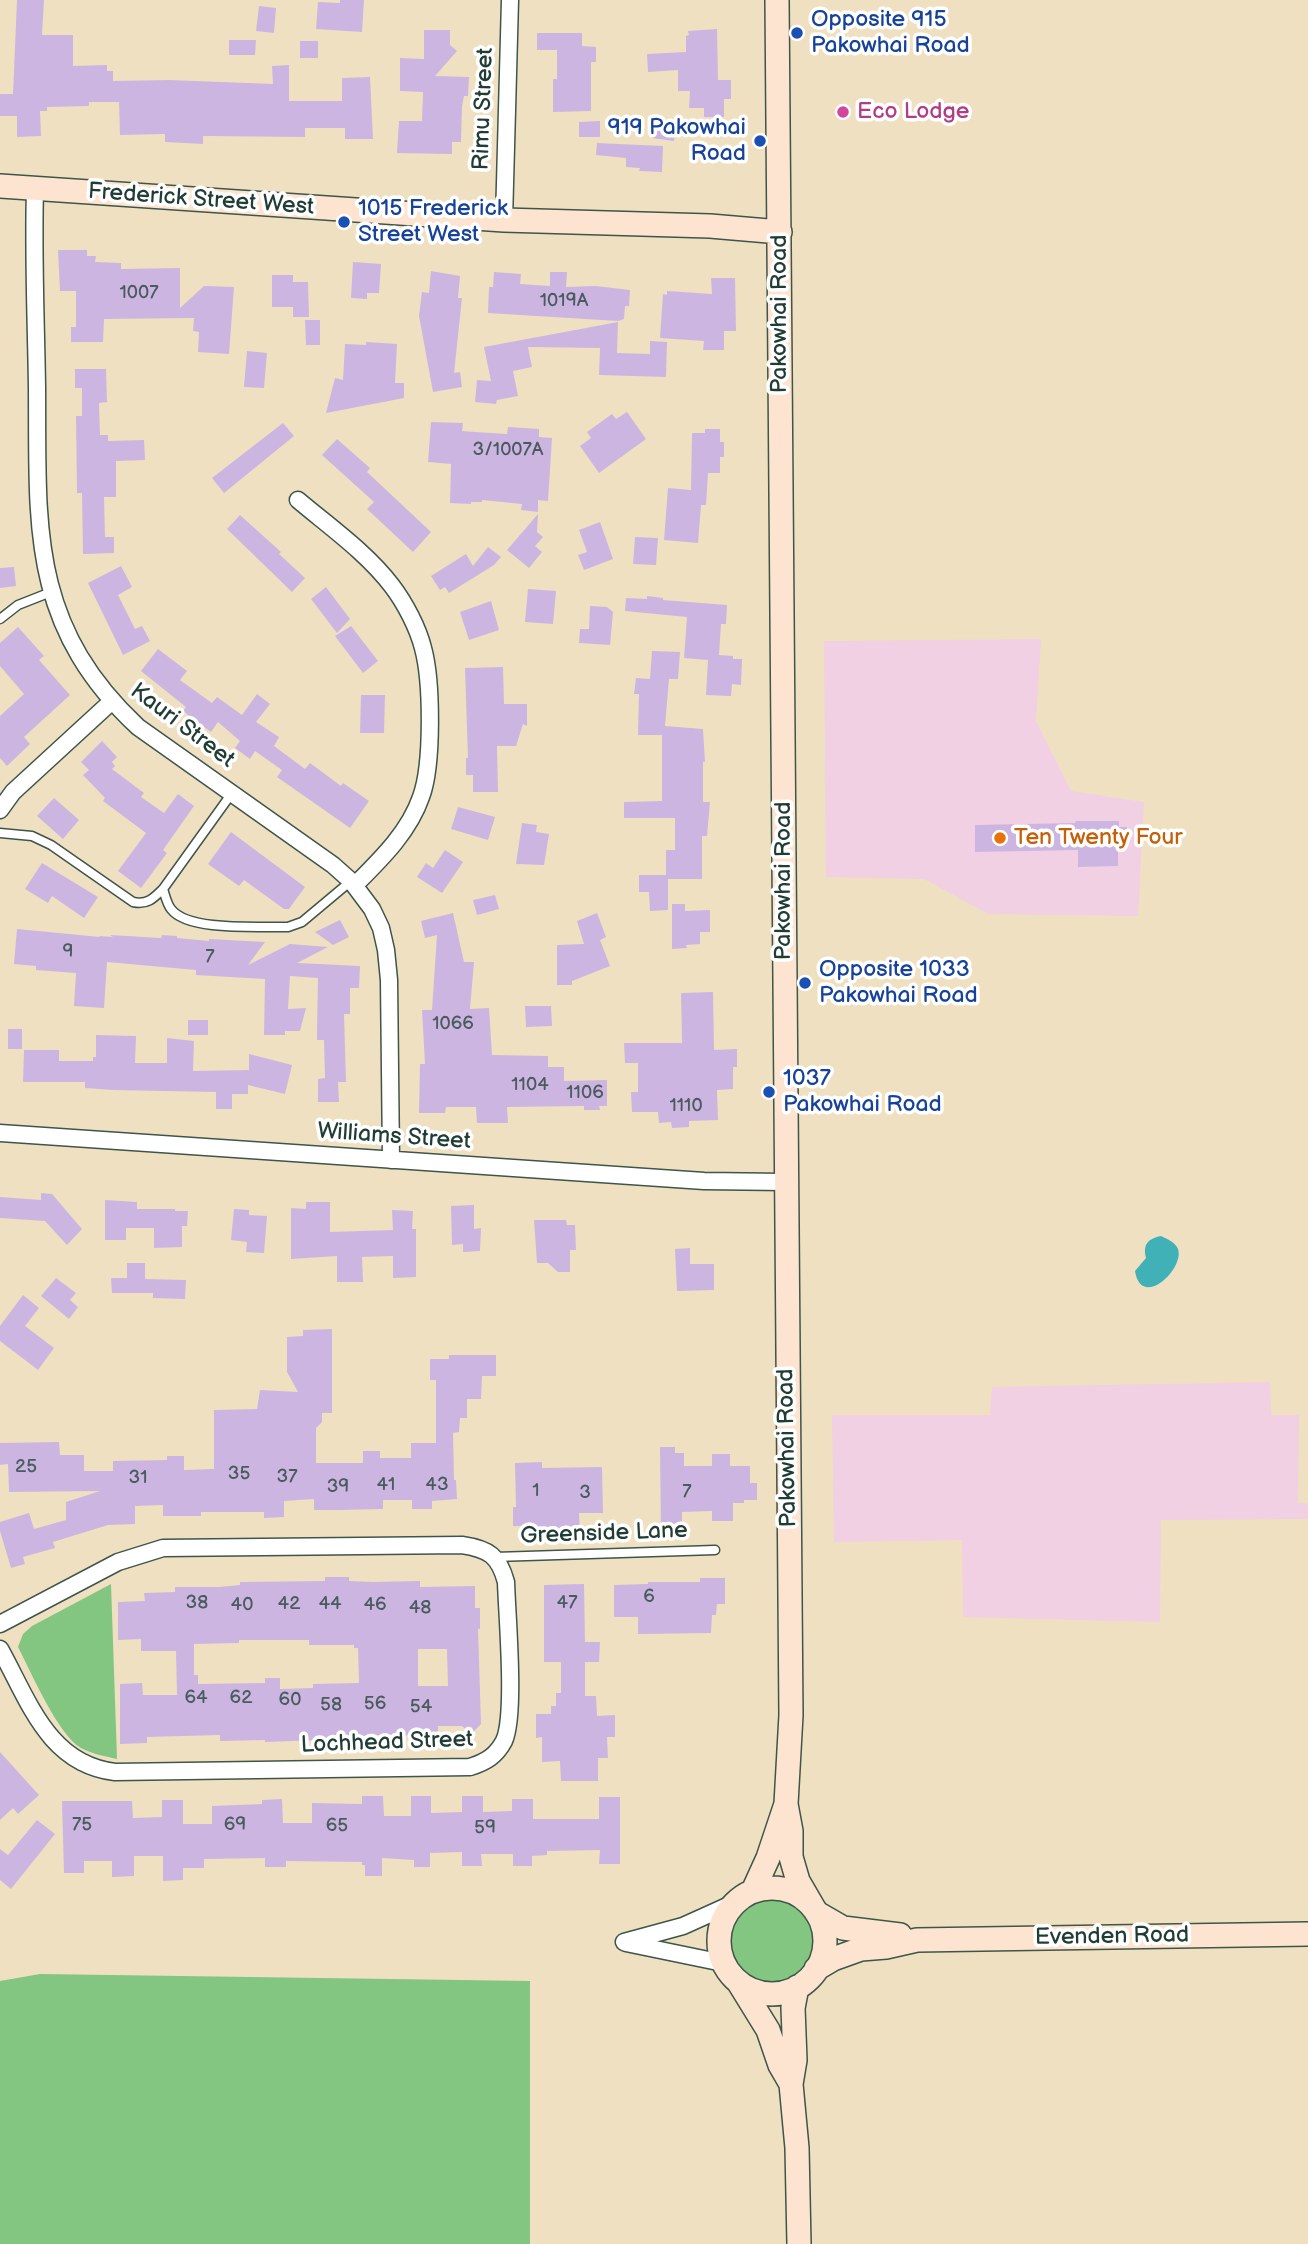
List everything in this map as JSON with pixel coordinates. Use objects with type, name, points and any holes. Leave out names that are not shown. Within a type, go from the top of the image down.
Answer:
[{"type":"main road","name":"Pakowhai Road","points":[[777,0],[791,1715],[786,1804],[791,1831],[791,1857],[798,1881],[816,1913]]},
{"type":"main road","name":"Frederick Street West","points":[[0,186],[504,220],[710,226],[780,232]]},
{"type":"main road","name":"Pakowhai Road","points":[[743,1897],[768,1858],[786,1804]]},
{"type":"main road","points":[[739,1983],[750,1989],[774,1994],[797,1987],[816,1969],[822,1956],[822,1927],[816,1913],[802,1897],[773,1888],[743,1897],[724,1916],[719,1931],[723,1963],[739,1983],[768,2030],[780,2065],[791,2084]]},
{"type":"main road","name":"Evenden Road","points":[[816,1913],[843,1928],[889,1933],[916,1940]]},
{"type":"main road","name":"Evenden Road","points":[[816,1969],[833,1959],[861,1949],[916,1940],[1308,1934]]},
{"type":"main road","points":[[797,1987],[793,2008],[795,2060],[791,2084],[797,2148],[799,2244]]},
{"type":"street","name":"Rimu Street","points":[[504,220],[510,0]]},
{"type":"street","name":"Kauri Street","points":[[34,189],[38,513],[40,542],[51,592],[73,647],[111,702],[138,727],[333,866],[353,883],[372,909],[381,928],[389,981],[391,1160]]},
{"type":"street","points":[[298,500],[376,567],[394,589],[423,647],[427,671],[428,736],[422,795],[412,818],[390,848],[353,883]]},
{"type":"street","points":[[0,810],[13,792],[111,702]]},
{"type":"street","name":"Williams Street","points":[[0,1133],[704,1181],[785,1182]]},
{"type":"street","points":[[0,1625],[118,1562],[163,1548],[462,1545],[479,1548],[495,1557]]},
{"type":"street","name":"Lochhead Street","points":[[0,1648],[43,1728],[57,1745],[75,1760],[95,1769],[115,1772],[470,1767],[484,1763],[497,1753],[505,1738],[510,1711],[506,1582],[495,1557]]},
{"type":"street","points":[[723,1963],[624,1942],[683,1926],[743,1897]]},
{"type":"lane","points":[[0,619],[18,605],[51,592]]},
{"type":"lane","points":[[0,832],[32,836],[51,845],[133,902],[142,904],[153,899],[163,888],[232,793]]},
{"type":"lane","points":[[163,888],[171,909],[182,918],[198,923],[288,927],[302,922],[353,883]]},
{"type":"lane","name":"Greenside Lane","points":[[495,1557],[715,1550]]},
{"type":"shaded area","points":[[1041,639],[1036,721],[1071,791],[1144,802],[1138,916],[988,914],[924,879],[826,877],[824,641]]},
{"type":"shaded area","points":[[1270,1382],[1271,1415],[1299,1415],[1298,1503],[1308,1503],[1308,1519],[1161,1520],[1160,1622],[963,1617],[962,1540],[834,1542],[832,1415],[990,1415],[992,1387]]},
{"type":"green space","points":[[111,1584],[117,1759],[89,1752],[72,1741],[54,1717],[18,1647],[23,1634],[32,1626]]},
{"type":"green space","points":[[764,1900],[780,1900],[795,1907],[806,1918],[813,1933],[810,1957],[801,1970],[780,1982],[764,1982],[749,1975],[738,1964],[731,1949],[731,1933],[738,1918],[749,1907]]},
{"type":"green space","points":[[40,1974],[530,1981],[530,2244],[0,2244],[0,1981]]},
{"type":"water","points":[[1161,1236],[1177,1247],[1178,1257],[1169,1275],[1153,1286],[1145,1287],[1139,1282],[1135,1271],[1146,1258],[1147,1243]]},
{"type":"building","points":[[17,0],[44,0],[42,35],[73,35],[73,66],[107,65],[107,71],[113,71],[113,81],[273,84],[272,66],[289,65],[289,101],[342,101],[342,78],[370,77],[373,139],[345,139],[345,128],[305,128],[305,137],[203,136],[203,144],[165,142],[165,134],[120,135],[119,102],[47,107],[47,111],[40,111],[41,136],[17,137],[17,116],[0,116],[0,94],[13,94]]},
{"type":"building","points":[[340,0],[364,0],[362,32],[316,29],[318,2],[340,3]]},
{"type":"building","points":[[259,6],[276,8],[274,33],[256,31]]},
{"type":"building","points":[[717,29],[718,80],[731,80],[731,99],[724,99],[724,117],[704,117],[704,108],[689,108],[690,91],[678,91],[678,70],[648,72],[647,54],[686,52],[688,31]]},
{"type":"building","points":[[424,30],[450,30],[450,45],[457,51],[435,76],[469,77],[468,96],[464,96],[462,106],[461,142],[452,142],[452,154],[397,153],[399,121],[422,121],[423,92],[400,91],[400,58],[424,59]]},
{"type":"building","points":[[537,33],[582,33],[582,46],[596,47],[596,62],[591,62],[591,111],[553,112],[553,79],[557,79],[557,50],[537,50]]},
{"type":"building","points":[[229,40],[256,40],[255,55],[229,55]]},
{"type":"building","points":[[300,41],[318,41],[318,58],[300,58]]},
{"type":"building","points":[[600,121],[600,137],[579,137],[579,122]]},
{"type":"building","points":[[654,122],[676,125],[674,141],[652,138]]},
{"type":"building","points":[[597,143],[663,146],[662,172],[639,171],[640,168],[626,167],[626,158],[596,155]]},
{"type":"building","points":[[58,250],[87,250],[87,256],[96,256],[95,262],[121,263],[121,269],[180,268],[180,308],[204,286],[234,287],[229,354],[198,352],[199,332],[193,331],[194,318],[104,319],[103,342],[71,342],[71,327],[76,327],[76,291],[60,291]]},
{"type":"building","points":[[353,262],[381,264],[379,293],[367,293],[367,299],[351,298]]},
{"type":"building","points":[[431,271],[460,276],[458,298],[462,298],[454,373],[460,372],[462,387],[433,392],[419,316],[422,292],[429,293]]},
{"type":"building","points":[[494,272],[521,274],[520,284],[550,286],[550,272],[567,272],[566,287],[596,286],[630,290],[629,306],[625,306],[624,319],[618,321],[488,313],[489,287],[493,287]]},
{"type":"building","points":[[272,275],[293,275],[293,282],[308,282],[309,317],[293,317],[293,307],[272,307]]},
{"type":"building","points":[[711,278],[735,278],[736,331],[724,331],[724,350],[703,350],[704,341],[660,338],[663,294],[667,295],[667,291],[712,294]]},
{"type":"building","points":[[305,320],[320,320],[320,345],[306,345]]},
{"type":"building","points":[[618,322],[617,353],[650,354],[650,341],[667,342],[666,377],[599,375],[600,348],[528,347],[532,367],[513,371],[518,396],[497,400],[496,404],[475,402],[477,380],[491,381],[484,347]]},
{"type":"building","points":[[366,342],[397,344],[395,383],[404,383],[404,398],[326,413],[335,378],[343,380],[345,344],[366,345]]},
{"type":"building","points":[[247,351],[267,353],[264,388],[244,387]]},
{"type":"building","points":[[75,369],[106,369],[107,402],[99,403],[100,435],[108,435],[108,441],[144,440],[145,460],[116,461],[116,497],[104,497],[105,537],[114,537],[114,553],[83,554],[82,493],[77,493],[76,416],[82,416],[82,388],[75,388]]},
{"type":"building","points":[[627,412],[646,439],[599,473],[580,446],[591,438],[587,432],[612,414],[616,419]]},
{"type":"building","points":[[431,422],[463,423],[462,431],[475,432],[507,434],[508,427],[539,429],[539,437],[552,438],[548,501],[538,500],[538,512],[521,510],[522,504],[482,500],[471,504],[450,503],[451,464],[428,462]]},
{"type":"building","points":[[283,423],[294,436],[224,493],[212,478]]},
{"type":"building","points":[[705,429],[720,429],[720,442],[724,442],[724,457],[720,457],[720,473],[708,473],[706,505],[701,505],[698,543],[664,540],[668,488],[691,490],[692,433],[705,433]]},
{"type":"building","points":[[337,439],[370,468],[367,472],[431,532],[413,552],[367,509],[374,502],[322,455]]},
{"type":"building","points":[[538,514],[537,532],[543,537],[535,546],[542,552],[529,568],[507,550]]},
{"type":"building","points":[[240,515],[305,578],[292,592],[227,529]]},
{"type":"building","points":[[600,522],[613,559],[584,570],[578,555],[587,552],[579,530]]},
{"type":"building","points":[[635,537],[658,538],[656,565],[633,564]]},
{"type":"building","points":[[488,547],[501,557],[494,565],[449,593],[445,587],[440,590],[431,576],[466,554],[473,566]]},
{"type":"building","points":[[121,566],[132,587],[118,595],[135,629],[142,626],[150,641],[123,655],[88,583]]},
{"type":"building","points":[[14,567],[16,586],[0,588],[0,568]]},
{"type":"building","points":[[326,587],[350,619],[337,633],[311,599]]},
{"type":"building","points":[[528,589],[556,591],[553,624],[525,622]]},
{"type":"building","points":[[647,596],[663,600],[727,605],[726,624],[721,624],[719,655],[742,659],[741,685],[732,684],[731,696],[706,695],[708,660],[684,658],[687,617],[625,611],[626,598],[647,599]]},
{"type":"building","points":[[491,601],[499,630],[469,640],[460,612]]},
{"type":"building","points":[[590,606],[607,607],[613,612],[610,645],[579,643],[580,629],[589,629]]},
{"type":"building","points":[[351,626],[378,661],[363,673],[335,636]]},
{"type":"building","points":[[18,627],[44,656],[39,660],[70,695],[24,737],[30,744],[7,766],[0,758],[0,716],[24,694],[0,666],[0,643]]},
{"type":"building","points":[[158,649],[187,671],[180,680],[212,703],[217,697],[242,715],[257,694],[270,704],[256,722],[279,737],[274,746],[305,769],[310,763],[341,786],[343,783],[369,801],[350,828],[277,777],[282,770],[255,751],[250,759],[235,748],[240,741],[218,722],[211,732],[183,711],[186,707],[141,671]]},
{"type":"building","points":[[652,651],[680,652],[678,679],[669,679],[665,726],[703,729],[703,802],[710,802],[707,836],[702,836],[702,879],[668,879],[668,910],[650,911],[649,892],[639,892],[639,875],[666,875],[666,850],[675,850],[675,818],[624,818],[624,802],[662,801],[662,735],[638,735],[639,694],[634,694],[636,678],[650,679]]},
{"type":"building","points":[[503,667],[504,704],[527,704],[527,726],[523,724],[516,746],[497,746],[498,792],[473,792],[473,775],[466,775],[468,758],[465,668]]},
{"type":"building","points":[[361,695],[385,695],[384,733],[360,733]]},
{"type":"building","points":[[102,741],[117,757],[112,762],[115,766],[112,769],[144,793],[141,797],[164,813],[178,794],[194,806],[163,850],[167,853],[141,888],[118,871],[146,833],[103,801],[105,798],[83,775],[89,770],[81,762]]},
{"type":"building","points":[[54,798],[79,820],[63,839],[37,816]]},
{"type":"building","points":[[458,807],[495,817],[488,840],[451,829]]},
{"type":"building","points":[[1119,821],[1119,827],[1127,827],[1128,847],[1118,848],[1118,866],[1078,867],[1078,850],[975,852],[975,825]]},
{"type":"building","points":[[522,823],[537,825],[536,832],[549,834],[544,865],[516,864]]},
{"type":"building","points":[[231,832],[305,887],[289,909],[284,909],[244,880],[239,886],[208,864]]},
{"type":"building","points":[[445,850],[463,862],[442,893],[417,877],[426,863],[433,868]]},
{"type":"building","points":[[42,863],[98,897],[84,918],[52,896],[48,903],[25,889]]},
{"type":"building","points":[[495,895],[499,909],[477,915],[473,900]]},
{"type":"building","points":[[672,904],[685,904],[685,911],[710,910],[710,932],[700,932],[700,944],[672,949]]},
{"type":"building","points":[[453,913],[464,962],[474,962],[470,1009],[489,1008],[492,1055],[548,1056],[548,1067],[564,1067],[564,1081],[607,1080],[607,1106],[599,1106],[600,1110],[584,1110],[584,1106],[507,1107],[508,1123],[477,1123],[476,1107],[446,1107],[445,1113],[419,1113],[420,1064],[425,1064],[422,1010],[432,1010],[437,935],[425,938],[421,921]]},
{"type":"building","points":[[597,913],[606,937],[600,940],[610,966],[572,981],[572,985],[557,985],[557,945],[584,944],[577,921]]},
{"type":"building","points":[[340,920],[349,937],[333,945],[315,932]]},
{"type":"building","points":[[17,929],[100,937],[113,937],[110,935],[161,938],[162,935],[209,941],[265,942],[248,965],[290,944],[328,947],[297,963],[360,966],[359,988],[350,988],[350,1014],[344,1014],[346,1082],[338,1082],[339,1102],[318,1102],[318,1079],[325,1078],[324,1040],[317,1040],[318,978],[290,976],[288,1009],[306,1008],[300,1031],[285,1031],[285,1035],[264,1035],[265,979],[196,975],[196,970],[107,962],[104,1008],[74,1006],[76,973],[36,970],[36,966],[14,964]]},
{"type":"building","points":[[713,992],[714,1050],[737,1049],[737,1067],[733,1067],[733,1089],[717,1090],[718,1120],[689,1121],[689,1127],[672,1128],[671,1122],[659,1123],[658,1112],[632,1112],[631,1092],[638,1092],[638,1063],[625,1063],[624,1043],[682,1043],[681,993]]},
{"type":"building","points":[[525,1006],[551,1006],[552,1026],[526,1027]]},
{"type":"building","points":[[188,1020],[208,1020],[208,1035],[188,1035]]},
{"type":"building","points":[[8,1029],[22,1029],[22,1049],[8,1049]]},
{"type":"building","points":[[96,1035],[136,1036],[135,1063],[167,1063],[167,1038],[194,1041],[193,1071],[249,1070],[249,1054],[292,1065],[285,1094],[248,1085],[248,1094],[232,1094],[232,1109],[216,1109],[216,1092],[113,1090],[85,1088],[85,1082],[23,1082],[24,1050],[59,1050],[59,1061],[93,1061],[93,1057],[96,1057]]},
{"type":"building","points":[[41,1193],[52,1194],[82,1229],[67,1245],[45,1221],[0,1218],[0,1197],[41,1200]]},
{"type":"building","points":[[105,1200],[137,1202],[137,1209],[188,1211],[187,1226],[182,1226],[182,1247],[154,1248],[154,1228],[126,1228],[126,1240],[105,1240]]},
{"type":"building","points":[[306,1202],[330,1202],[330,1232],[393,1230],[392,1210],[413,1211],[412,1229],[416,1229],[416,1277],[393,1278],[393,1256],[362,1257],[363,1282],[337,1282],[337,1256],[291,1259],[291,1208],[306,1209]]},
{"type":"building","points":[[474,1205],[474,1229],[481,1228],[480,1251],[463,1252],[463,1244],[452,1245],[451,1206]]},
{"type":"building","points":[[234,1209],[249,1210],[249,1215],[267,1216],[264,1253],[246,1252],[247,1242],[231,1240]]},
{"type":"building","points":[[534,1220],[566,1220],[567,1225],[575,1225],[576,1250],[570,1250],[570,1272],[558,1272],[548,1263],[537,1263]]},
{"type":"building","points":[[690,1248],[690,1264],[714,1264],[714,1290],[677,1291],[675,1249]]},
{"type":"building","points":[[127,1263],[145,1263],[145,1279],[186,1280],[185,1299],[153,1298],[153,1293],[112,1293],[111,1278],[127,1278]]},
{"type":"building","points":[[56,1278],[76,1293],[70,1300],[78,1307],[69,1319],[41,1296]]},
{"type":"building","points":[[23,1295],[39,1308],[25,1326],[54,1348],[38,1370],[0,1341],[0,1326]]},
{"type":"building","points":[[332,1329],[332,1413],[322,1413],[322,1422],[316,1428],[316,1463],[363,1463],[363,1451],[380,1451],[380,1458],[411,1458],[411,1443],[436,1443],[436,1380],[430,1380],[430,1359],[449,1359],[449,1355],[496,1355],[496,1376],[482,1376],[481,1399],[467,1399],[467,1418],[460,1418],[459,1432],[453,1433],[457,1499],[432,1501],[432,1509],[412,1509],[412,1500],[383,1500],[383,1509],[339,1510],[314,1510],[314,1499],[284,1501],[284,1517],[264,1518],[264,1512],[201,1512],[201,1516],[163,1516],[163,1505],[135,1506],[135,1524],[108,1525],[53,1542],[55,1548],[23,1557],[25,1564],[11,1568],[0,1522],[29,1513],[34,1529],[66,1520],[66,1502],[100,1491],[9,1492],[8,1464],[0,1465],[0,1443],[59,1442],[60,1455],[84,1455],[84,1471],[113,1471],[113,1461],[167,1460],[167,1456],[184,1456],[184,1470],[214,1469],[214,1410],[257,1409],[260,1390],[298,1392],[287,1372],[287,1337],[303,1336],[303,1330]]},
{"type":"building","points":[[660,1447],[675,1447],[675,1453],[684,1453],[684,1466],[712,1466],[712,1454],[730,1454],[730,1466],[750,1466],[750,1483],[757,1483],[757,1500],[733,1503],[733,1521],[712,1521],[712,1511],[682,1512],[682,1533],[661,1534]]},
{"type":"building","points":[[542,1462],[542,1468],[602,1467],[603,1513],[579,1513],[580,1536],[559,1536],[559,1528],[528,1529],[528,1526],[513,1526],[513,1507],[516,1507],[515,1463]]},
{"type":"building","points":[[325,1577],[349,1577],[349,1581],[420,1581],[420,1587],[475,1586],[475,1608],[480,1608],[478,1629],[481,1724],[471,1734],[462,1726],[438,1726],[438,1736],[376,1735],[376,1738],[265,1742],[220,1741],[220,1735],[147,1737],[147,1743],[120,1744],[120,1684],[142,1683],[143,1695],[177,1695],[176,1651],[141,1651],[141,1639],[118,1640],[118,1602],[145,1601],[144,1593],[175,1592],[175,1587],[219,1587],[240,1585],[240,1582],[325,1581]],"holes":[[[239,1640],[309,1640],[309,1645],[354,1645],[354,1648],[358,1648],[359,1683],[313,1684],[313,1688],[280,1689],[280,1678],[265,1678],[265,1683],[198,1684],[198,1675],[194,1675],[194,1644],[239,1643]],[[418,1649],[447,1649],[448,1686],[418,1686]]]},
{"type":"building","points":[[700,1578],[725,1578],[725,1604],[717,1604],[716,1615],[712,1615],[711,1633],[638,1634],[638,1617],[614,1617],[614,1585],[700,1582]]},
{"type":"building","points":[[584,1584],[585,1642],[600,1642],[599,1662],[585,1662],[585,1696],[596,1696],[597,1716],[615,1715],[615,1737],[607,1737],[608,1758],[598,1758],[598,1781],[561,1781],[560,1761],[542,1762],[542,1737],[536,1738],[536,1714],[551,1714],[551,1706],[556,1706],[556,1693],[561,1693],[561,1662],[544,1662],[544,1585]]},
{"type":"building","points":[[0,1752],[39,1795],[18,1814],[13,1808],[0,1820]]},
{"type":"building","points":[[362,1796],[383,1796],[384,1816],[411,1816],[411,1796],[431,1796],[431,1813],[462,1812],[462,1796],[483,1796],[483,1812],[512,1811],[512,1799],[533,1799],[533,1819],[599,1819],[599,1797],[620,1797],[620,1864],[599,1864],[600,1850],[547,1851],[547,1855],[532,1856],[532,1866],[513,1866],[513,1854],[481,1854],[482,1866],[462,1866],[462,1852],[430,1853],[430,1867],[414,1867],[414,1860],[382,1858],[382,1876],[365,1876],[365,1865],[362,1865],[362,1862],[286,1861],[286,1867],[265,1867],[265,1858],[204,1859],[204,1868],[183,1868],[183,1880],[163,1881],[163,1856],[134,1856],[134,1876],[112,1877],[112,1861],[84,1861],[84,1873],[64,1873],[62,1801],[132,1801],[133,1818],[162,1817],[162,1800],[183,1800],[183,1824],[212,1824],[212,1806],[262,1804],[262,1800],[282,1799],[283,1823],[312,1823],[312,1803],[362,1804]]},
{"type":"building","points":[[37,1820],[55,1834],[11,1889],[0,1880],[0,1849],[8,1855]]},
{"type":"place","name":"Opposite 915 Pakowhai Road","points":[[797,33]]},
{"type":"place","name":"Eco Lodge","points":[[843,112]]},
{"type":"place","name":"919 Pakowhai Road","points":[[760,141]]},
{"type":"place","name":"1015 Frederick Street West","points":[[344,222]]},
{"type":"place","name":"Ten Twenty Four","points":[[1000,838]]},
{"type":"place","name":"Opposite 1033 Pakowhai Road","points":[[805,983]]},
{"type":"place","name":"1037 Pakowhai Road","points":[[769,1092]]}]
